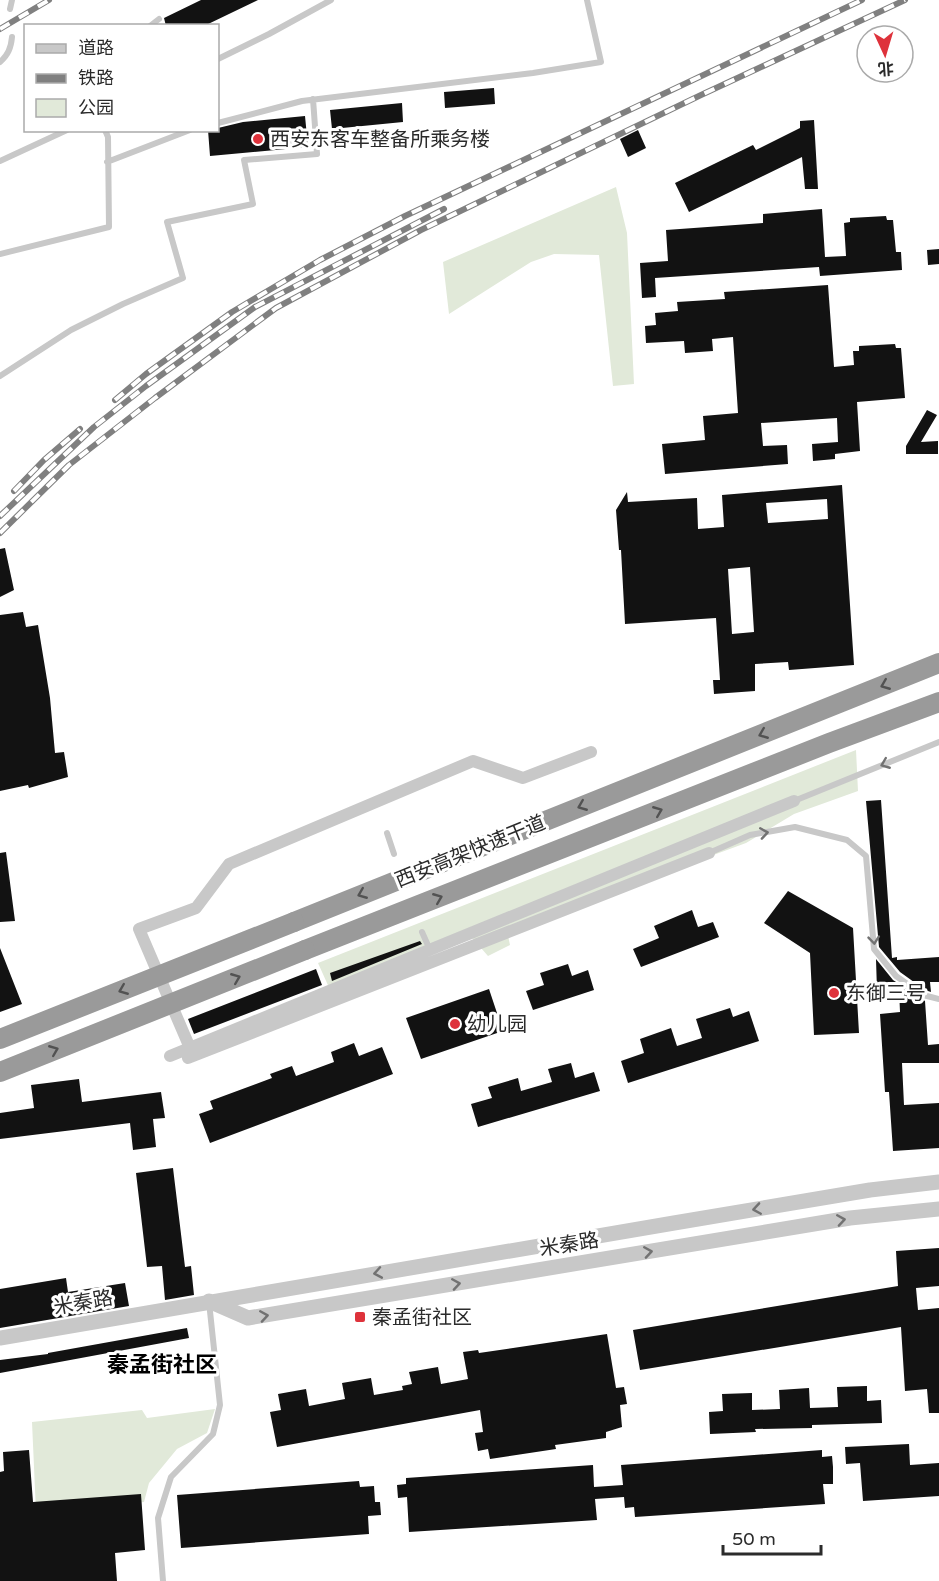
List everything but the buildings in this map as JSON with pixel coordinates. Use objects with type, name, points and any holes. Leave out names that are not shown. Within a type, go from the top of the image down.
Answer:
[{"type":"highway","name":"西安高架快速干道","points":[[0,1039],[939,663]]},
{"type":"highway","name":"西安高架快速干道","points":[[0,1072],[939,702]]},
{"type":"street","points":[[192,1052],[139,929],[195,908],[229,864],[473,761],[523,778],[591,752]]},
{"type":"street","points":[[192,1052],[430,950],[794,801]]},
{"type":"street","points":[[172,1060],[709,853]]},
{"type":"street","name":"米秦路","points":[[0,1338],[870,1190],[939,1182]]},
{"type":"street","name":"米秦路","points":[[209,1301],[248,1318],[850,1218],[939,1209]]},
{"type":"street","points":[[345,1278],[348,1302]]},
{"type":"lane","points":[[10,9],[12,0]]},
{"type":"lane","points":[[219,59],[331,0]]},
{"type":"lane","points":[[219,123],[313,99],[601,62],[587,0]]},
{"type":"lane","points":[[153,24],[159,19]]},
{"type":"lane","points":[[0,62],[6,57],[11,47],[12,38]]},
{"type":"lane","points":[[0,376],[70,330],[183,278],[167,222],[253,204],[244,160],[317,154],[313,99]]},
{"type":"lane","points":[[0,161],[63,132]]},
{"type":"lane","points":[[0,254],[109,227],[108,137],[106,132]]},
{"type":"lane","points":[[107,162],[185,132]]},
{"type":"lane","points":[[794,801],[939,742]]},
{"type":"lane","points":[[709,853],[750,835],[795,827],[847,840],[866,856],[874,949],[896,976],[924,995],[939,999]]},
{"type":"lane","points":[[387,833],[394,854]]},
{"type":"lane","points":[[422,932],[430,950]]},
{"type":"lane","points":[[163,1581],[158,1518],[171,1477],[213,1434],[220,1405],[209,1301]]},
{"type":"green space","points":[[616,187],[627,233],[634,384],[613,386],[599,255],[554,254],[531,262],[449,314],[443,262]]},
{"type":"green space","points":[[856,750],[858,791],[794,814],[746,843],[507,931],[510,945],[488,956],[467,932],[331,992],[318,963]]},
{"type":"green space","points":[[215,1409],[207,1433],[177,1449],[149,1483],[144,1502],[36,1512],[32,1422],[142,1410],[147,1418]]},
{"type":"railway","points":[[0,29],[49,0]]},
{"type":"railway","points":[[115,400],[146,374],[232,312],[320,260],[405,216],[862,0]]},
{"type":"railway","points":[[0,533],[69,465],[276,308],[421,230],[905,0]]},
{"type":"railway","points":[[0,516],[94,427],[255,307],[444,209]]},
{"type":"railway","points":[[14,491],[44,460],[80,429]]},
{"type":"place","name":"西安东客车整备所乘务楼","points":[[258,139]]},
{"type":"place","name":"东御三号","points":[[834,993]]},
{"type":"place","name":"幼儿园","points":[[455,1024]]},
{"type":"place","name":"秦孟街社区","points":[[360,1317]]},
{"type":"district","name":"秦孟街社区","points":[[162,1364]]}]
